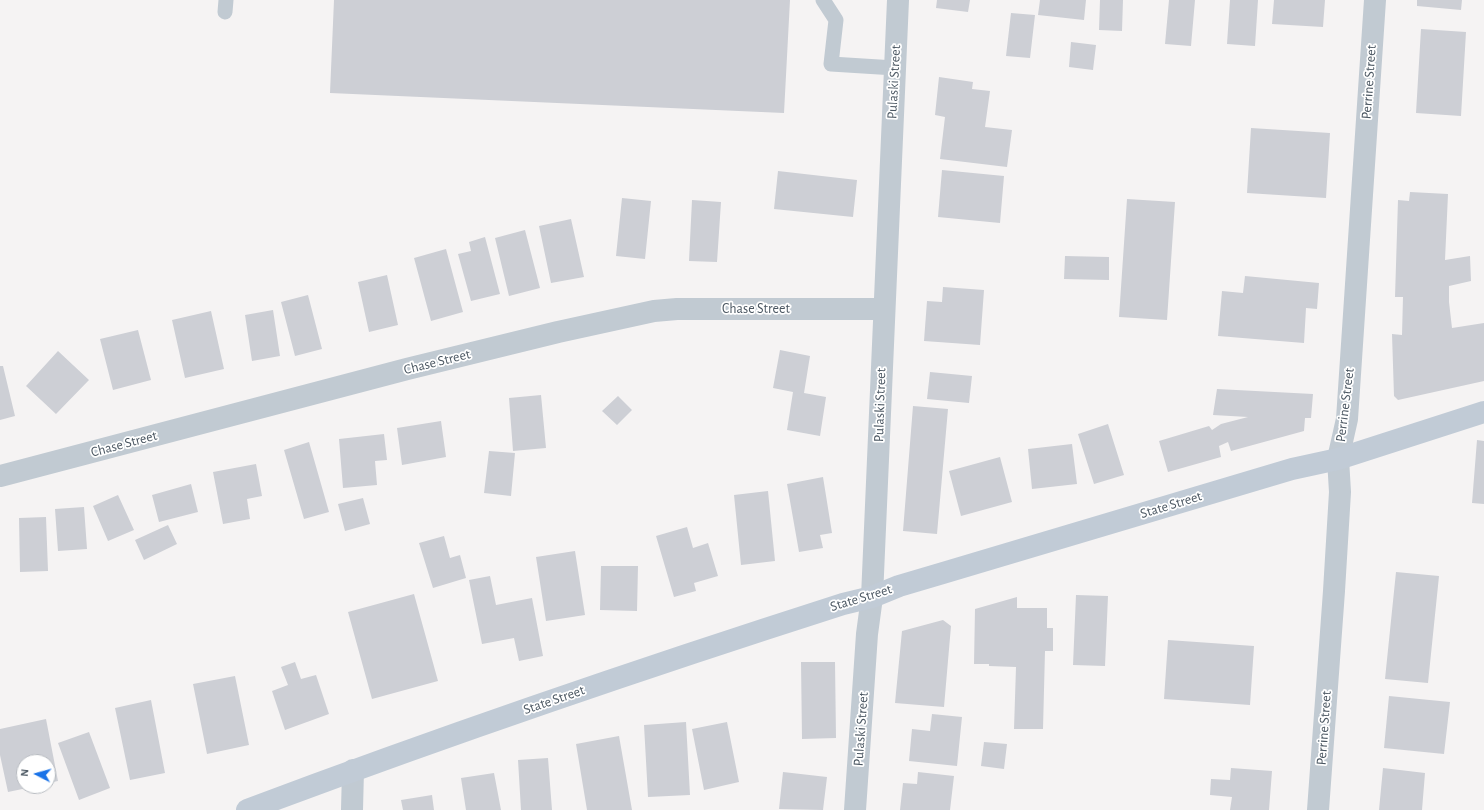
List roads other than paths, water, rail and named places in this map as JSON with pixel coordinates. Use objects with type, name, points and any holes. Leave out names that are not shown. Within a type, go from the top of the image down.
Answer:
[{"type":"main road","name":"State Street","points":[[247,810],[353,770],[652,666],[843,604],[872,597],[899,586],[1292,469],[1338,459],[1484,412]]},
{"type":"street","name":"Pulaski Street","points":[[855,810],[867,634],[872,597],[898,0]]},
{"type":"street","name":"Perrine Street","points":[[1318,810],[1340,492],[1338,459],[1347,419],[1374,0]]},
{"type":"street","name":"Chase Street","points":[[0,476],[407,369],[558,332],[654,311],[677,309],[884,309]]},
{"type":"street","points":[[352,810],[353,770]]},
{"type":"lane","points":[[823,0],[836,20],[831,64],[895,68]]}]
